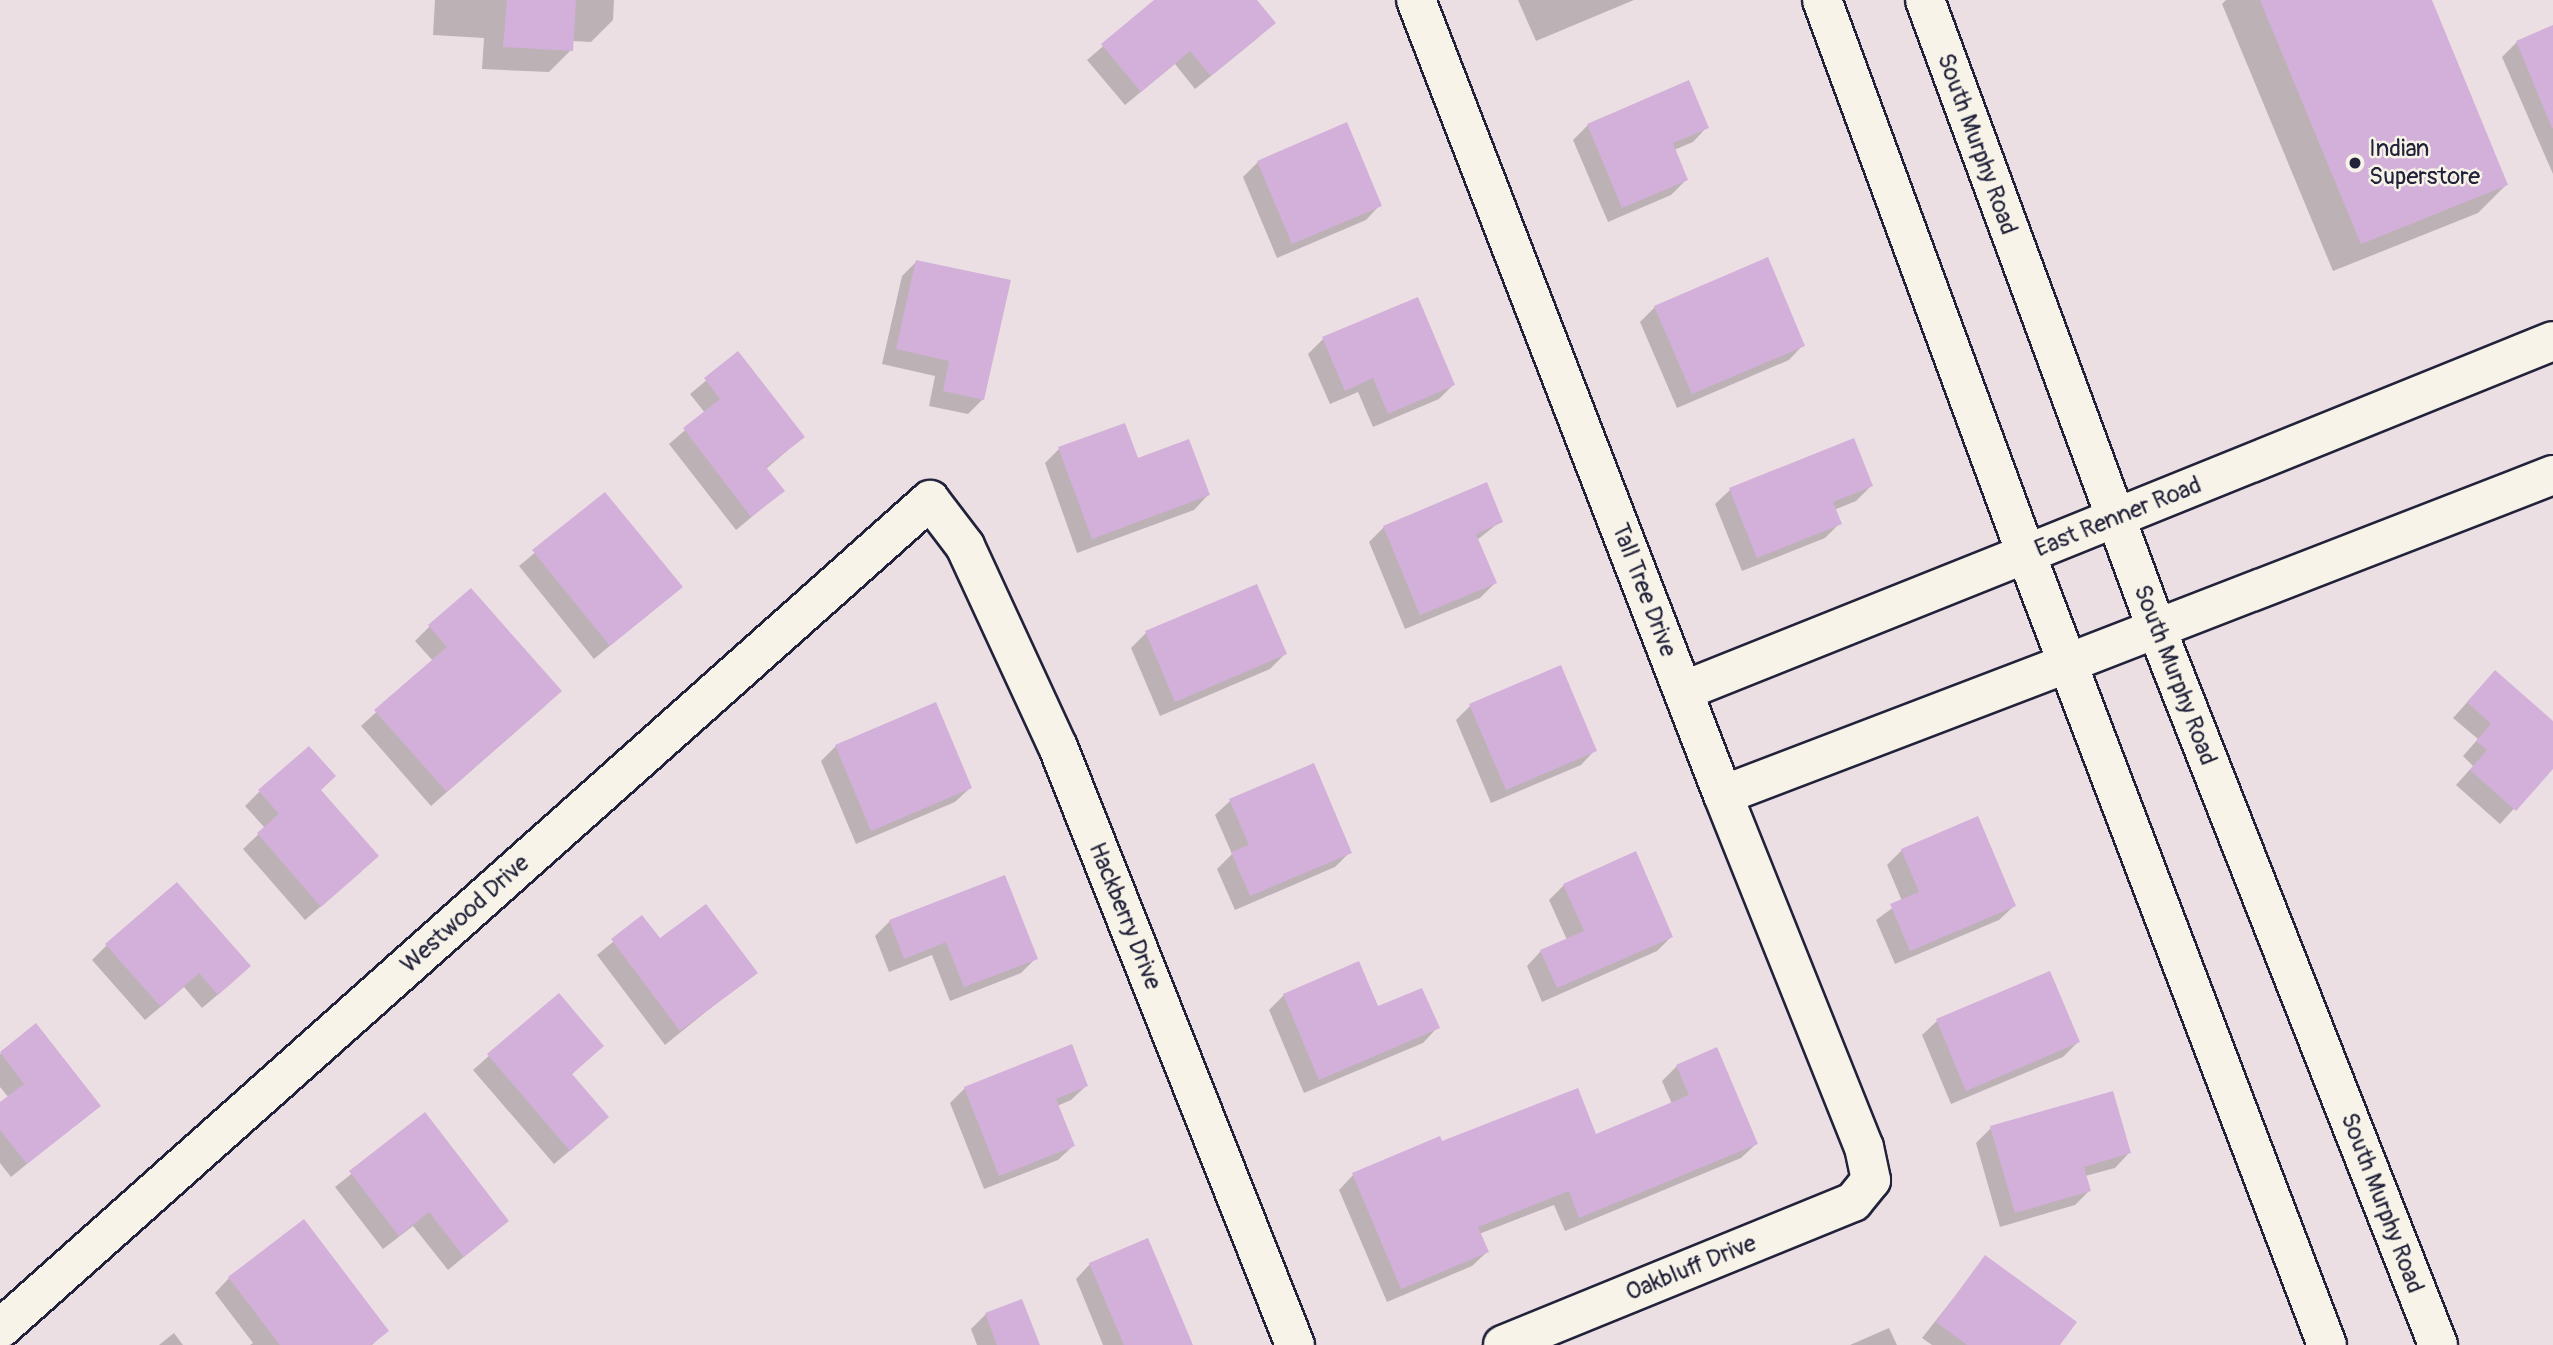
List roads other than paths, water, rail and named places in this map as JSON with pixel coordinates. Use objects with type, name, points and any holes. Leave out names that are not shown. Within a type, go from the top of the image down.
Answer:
[{"type":"street","name":"Tall Tree Drive","points":[[1416,0],[1723,795],[1864,1147],[1871,1181]]},
{"type":"street","points":[[1822,0],[2026,554],[2326,1345]]},
{"type":"street","name":"South Murphy Road","points":[[1925,0],[2157,630],[2438,1345]]},
{"type":"street","name":"East Renner Road","points":[[1683,691],[2553,341]]},
{"type":"street","points":[[1723,795],[2157,630],[2553,475]]},
{"type":"street","name":"Westwood Drive","points":[[0,1329],[930,500]]},
{"type":"street","name":"Hackberry Drive","points":[[930,500],[965,546],[1058,747],[1295,1345]]},
{"type":"street","name":"Oakbluff Drive","points":[[1503,1345],[1853,1202],[1871,1181]]},
{"type":"place","name":"Indian Superstore","points":[[2355,163]]}]
